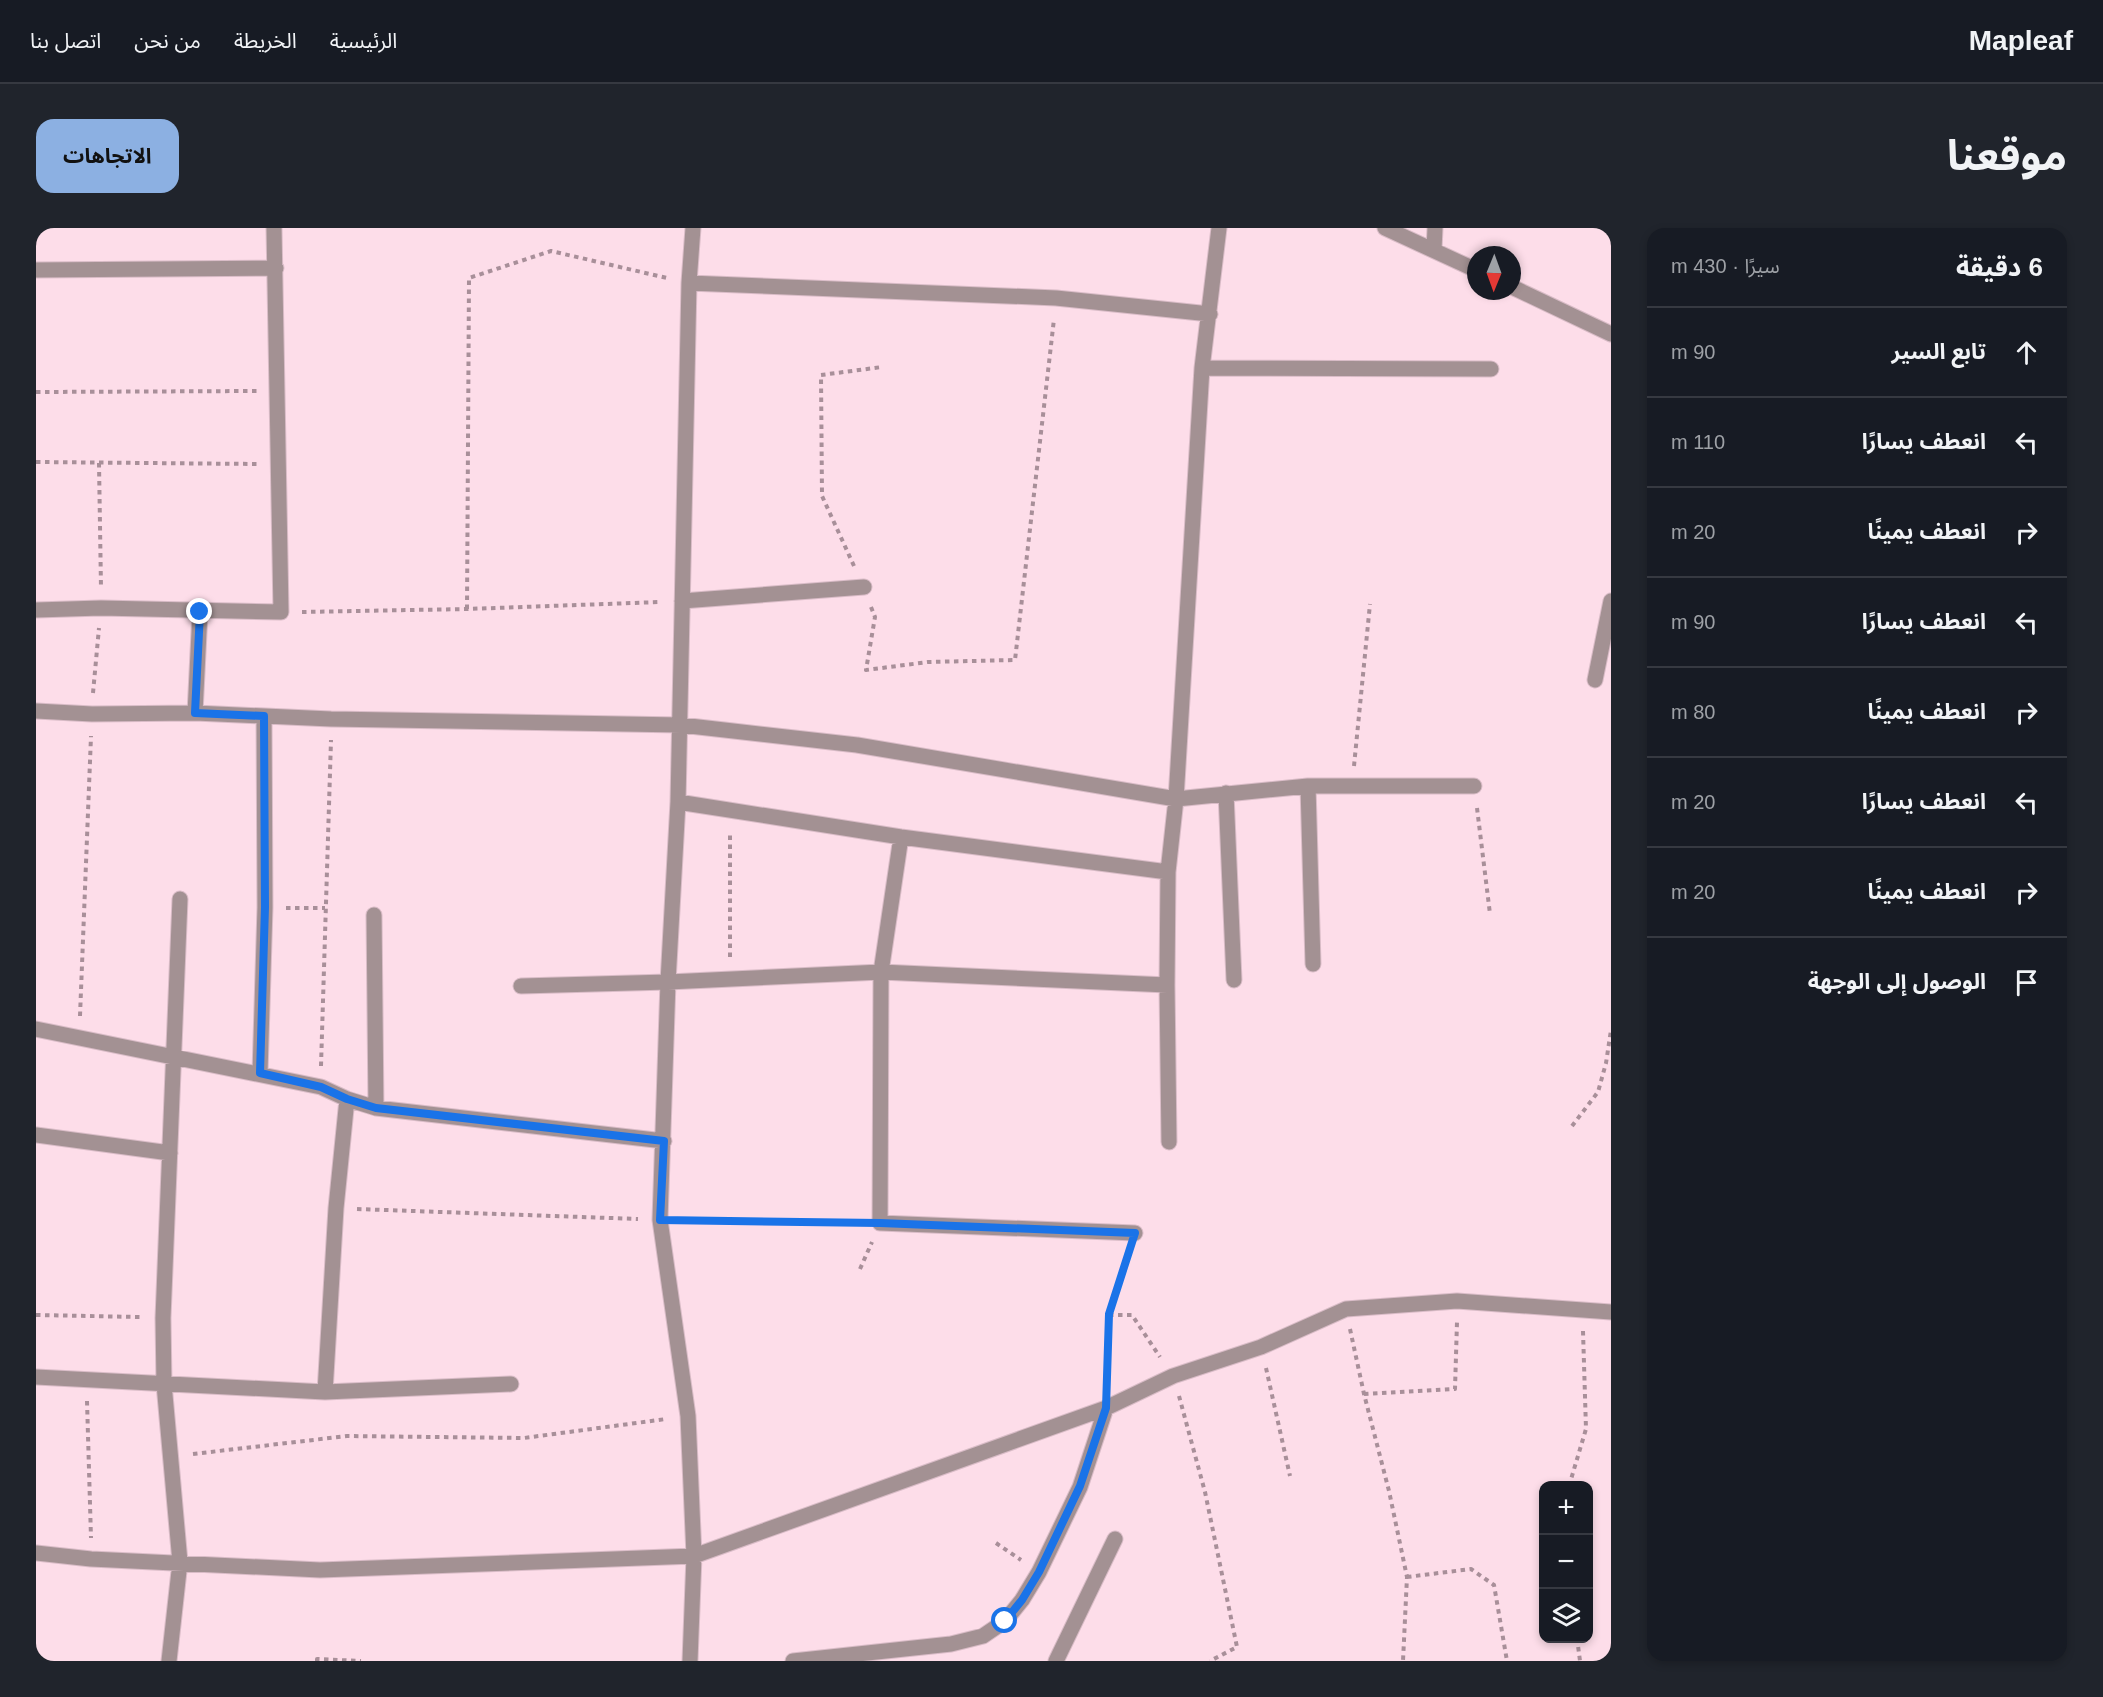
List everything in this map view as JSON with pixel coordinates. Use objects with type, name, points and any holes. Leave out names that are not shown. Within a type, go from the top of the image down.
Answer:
[{"type":"street","points":[[36,610],[101,608],[281,612],[274,228]]},
{"type":"street","points":[[690,1661],[694,1556],[688,1416],[660,1220],[668,982],[681,725],[689,283],[693,228]]},
{"type":"street","points":[[1169,1142],[1168,873],[1176,799],[1202,368],[1219,228]]},
{"type":"street","points":[[1385,228],[1467,266]]},
{"type":"street","points":[[1434,250],[1435,228]]},
{"type":"street","points":[[36,270],[276,268]]},
{"type":"street","points":[[689,283],[1056,298],[1210,314]]},
{"type":"street","points":[[1521,291],[1611,334]]},
{"type":"street","points":[[1202,368],[1491,369]]},
{"type":"street","points":[[682,601],[864,587]]},
{"type":"street","points":[[1595,680],[1611,601]]},
{"type":"street","points":[[195,713],[200,612]]},
{"type":"street","points":[[36,711],[681,725],[857,745],[1176,799],[1352,784],[1474,786]]},
{"type":"street","points":[[260,1073],[265,907],[264,716]]},
{"type":"street","points":[[1308,786],[1313,964]]},
{"type":"street","points":[[1226,793],[1234,980]]},
{"type":"street","points":[[678,802],[901,837],[1168,873]]},
{"type":"street","points":[[901,837],[881,972],[880,1223],[1135,1233]]},
{"type":"street","points":[[169,1661],[180,1562],[164,1384],[163,1318],[180,899]]},
{"type":"street","points":[[374,915],[376,1108]]},
{"type":"street","points":[[521,986],[881,972],[1167,985]]},
{"type":"street","points":[[36,1029],[321,1087],[347,1099],[376,1108],[664,1141]]},
{"type":"street","points":[[325,1392],[336,1208],[347,1099]]},
{"type":"street","points":[[36,1135],[170,1153]]},
{"type":"street","points":[[36,1553],[91,1559],[320,1570],[694,1556],[1106,1408],[1173,1376],[1261,1347],[1346,1309],[1457,1301],[1611,1312]]},
{"type":"street","points":[[36,1377],[325,1392],[511,1384]]},
{"type":"street","points":[[792,1661],[951,1644],[983,1636],[1005,1621],[1022,1600],[1039,1572],[1080,1486],[1106,1408]]},
{"type":"street","points":[[1056,1661],[1115,1539]]},
{"type":"path","points":[[467,609],[469,278],[551,251],[689,283]]},
{"type":"path","points":[[882,367],[821,375],[822,496],[864,587],[874,617],[866,670],[928,662],[1015,660],[1056,298]]},
{"type":"path","points":[[36,392],[276,391]]},
{"type":"path","points":[[36,462],[277,464]]},
{"type":"path","points":[[79,1037],[92,714],[101,608],[99,463]]},
{"type":"path","points":[[281,612],[467,609],[682,601]]},
{"type":"path","points":[[1352,784],[1370,604]]},
{"type":"path","points":[[321,1087],[331,719]]},
{"type":"path","points":[[1474,786],[1490,914]]},
{"type":"path","points":[[730,811],[730,979]]},
{"type":"path","points":[[265,907],[325,908]]},
{"type":"path","points":[[1572,1126],[1598,1092],[1606,1063],[1611,1030]]},
{"type":"path","points":[[336,1208],[660,1220],[880,1223],[860,1269]]},
{"type":"path","points":[[1106,1408],[1109,1314],[1135,1233]]},
{"type":"path","points":[[1364,1394],[1455,1389],[1457,1301]]},
{"type":"path","points":[[1346,1309],[1407,1577],[1403,1661]]},
{"type":"path","points":[[1570,1481],[1586,1429],[1582,1310]]},
{"type":"path","points":[[1109,1314],[1132,1315],[1173,1376],[1205,1492],[1237,1647],[1210,1661]]},
{"type":"path","points":[[36,1315],[163,1318]]},
{"type":"path","points":[[1261,1347],[1290,1476]]},
{"type":"path","points":[[86,1378],[91,1559]]},
{"type":"path","points":[[170,1456],[347,1436],[524,1438],[688,1416]]},
{"type":"path","points":[[996,1543],[1039,1572]]},
{"type":"path","points":[[1407,1577],[1471,1569],[1494,1585],[1506,1661]]},
{"type":"path","points":[[1578,1643],[1580,1661]]},
{"type":"path","points":[[317,1661],[317,1659],[361,1661]]},
{"type":"route","points":[[200,612],[195,713],[264,716],[265,907],[260,1073],[321,1087],[347,1099],[376,1108],[664,1141],[660,1220],[880,1223],[1135,1233],[1109,1314],[1106,1408],[1080,1486],[1039,1572],[1022,1600],[1005,1621]]}]
